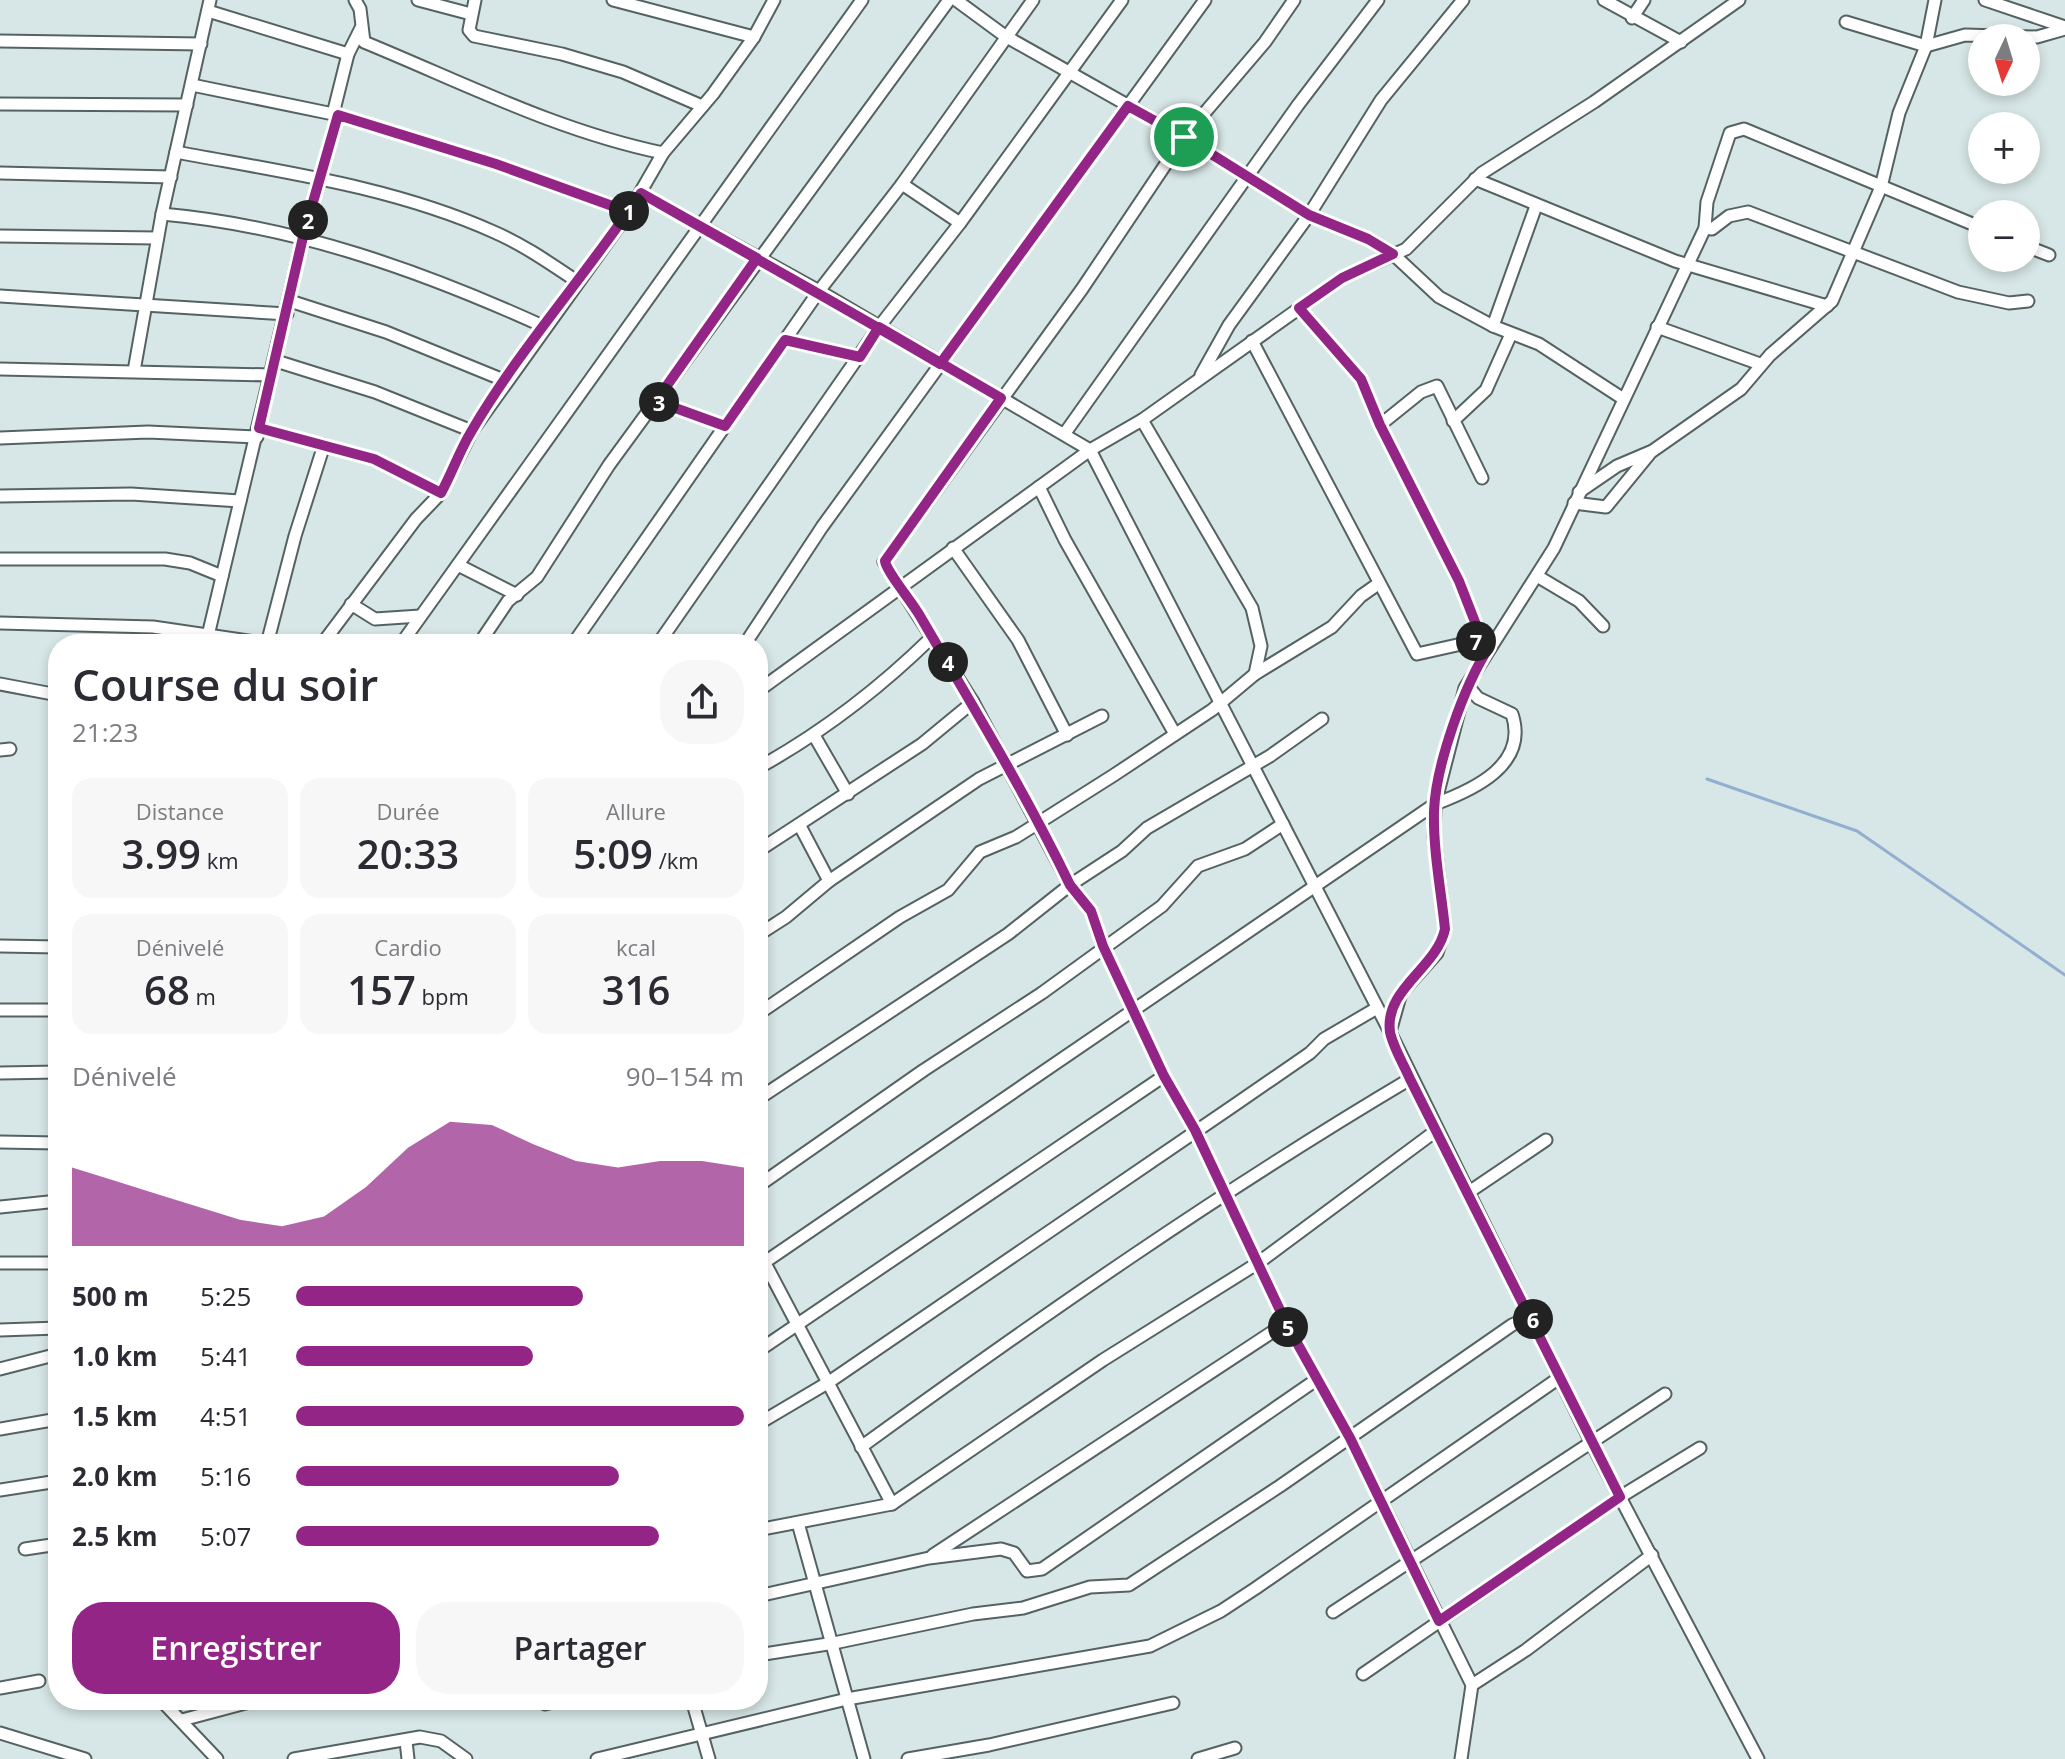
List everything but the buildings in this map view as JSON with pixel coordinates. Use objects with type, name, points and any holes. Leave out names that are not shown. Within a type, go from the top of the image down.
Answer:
[{"type":"street","points":[[355,0],[360,9],[364,42],[514,108],[605,141],[663,153]]},
{"type":"street","points":[[418,0],[471,14]]},
{"type":"street","points":[[475,0],[470,33],[481,39],[562,54],[623,72],[702,106]]},
{"type":"street","points":[[613,0],[663,5],[754,37]]},
{"type":"street","points":[[329,634],[416,519],[441,493],[472,431],[629,212],[663,153],[754,37],[774,0]]},
{"type":"street","points":[[408,634],[862,0]]},
{"type":"street","points":[[486,634],[508,601],[544,568],[609,465],[757,258],[949,0]]},
{"type":"street","points":[[956,0],[1005,36],[1184,137],[1309,215],[1368,239],[1393,254],[1439,297],[1493,326],[1539,344],[1622,398]]},
{"type":"street","points":[[580,634],[819,291],[902,184],[1033,0]]},
{"type":"street","points":[[665,634],[879,327],[960,223],[1122,0]]},
{"type":"street","points":[[752,634],[822,527],[1205,0]]},
{"type":"street","points":[[1294,0],[1265,42],[1184,137],[1082,289],[885,561],[889,575],[902,585],[973,702],[1070,885],[1091,911],[1103,946],[1134,1006],[1164,1076],[1195,1130],[1286,1323],[1350,1438],[1472,1685],[1461,1759]]},
{"type":"street","points":[[1065,433],[1174,284],[1246,177],[1378,0]]},
{"type":"street","points":[[1199,379],[1229,325],[1309,215],[1388,89],[1463,0]]},
{"type":"street","points":[[1604,0],[1681,42]]},
{"type":"street","points":[[1632,18],[1644,0]]},
{"type":"street","points":[[1713,19],[1726,0]]},
{"type":"street","points":[[768,684],[1090,450],[1142,420],[1342,278],[1413,244],[1475,179],[1739,0]]},
{"type":"street","points":[[1576,498],[1617,466],[1651,452],[1721,406],[1741,389],[1760,364],[1827,306],[1853,255],[1881,187],[1899,113],[1926,46],[1935,0]]},
{"type":"street","points":[[1985,0],[2065,28]]},
{"type":"street","points":[[134,371],[157,238],[209,5],[348,54]]},
{"type":"street","points":[[1846,22],[1926,46],[1965,35],[2037,37],[2065,28]]},
{"type":"street","points":[[208,634],[276,361],[303,237],[336,115],[348,54],[362,28]]},
{"type":"street","points":[[0,41],[201,44]]},
{"type":"street","points":[[192,85],[336,115],[496,164],[629,212]]},
{"type":"street","points":[[0,104],[187,105]]},
{"type":"street","points":[[1390,1032],[1401,993],[1437,953],[1445,929],[1434,836],[1435,804],[1467,685],[1537,576],[1576,498],[1705,228],[1707,202],[1732,131],[1744,129],[1968,222]]},
{"type":"street","points":[[176,152],[318,179],[434,208],[495,232],[578,282]]},
{"type":"street","points":[[0,173],[171,177]]},
{"type":"street","points":[[1475,179],[1675,261],[1688,262],[1827,306]]},
{"type":"street","points":[[902,184],[960,223]]},
{"type":"street","points":[[641,193],[819,291],[1090,450],[1390,1032],[1410,1079],[1531,1316],[1592,1444],[1758,1759]]},
{"type":"street","points":[[1493,326],[1536,206]]},
{"type":"street","points":[[1705,228],[1712,229],[1729,216],[1748,212],[1853,255],[1958,292],[2009,303],[2028,301]]},
{"type":"street","points":[[162,214],[250,224],[303,237],[398,267],[486,300],[545,327]]},
{"type":"street","points":[[0,236],[157,238]]},
{"type":"street","points":[[2040,251],[2049,255]]},
{"type":"street","points":[[0,296],[287,314]]},
{"type":"street","points":[[290,301],[386,332],[506,381]]},
{"type":"street","points":[[1299,308],[1352,365],[1453,568],[1475,622],[1475,641]]},
{"type":"street","points":[[1657,327],[1760,364]]},
{"type":"street","points":[[1453,421],[1486,390],[1511,334]]},
{"type":"street","points":[[785,340],[860,357]]},
{"type":"street","points":[[1252,341],[1417,654],[1475,641],[1489,647]]},
{"type":"street","points":[[276,361],[375,392],[472,431]]},
{"type":"street","points":[[0,369],[271,375]]},
{"type":"street","points":[[1380,425],[1421,392],[1437,386],[1482,478]]},
{"type":"street","points":[[656,401],[725,426]]},
{"type":"street","points":[[1142,420],[1252,608],[1261,646],[1255,674]]},
{"type":"street","points":[[0,438],[132,432],[258,433],[324,445],[374,459],[441,493]]},
{"type":"street","points":[[270,634],[295,536],[324,445]]},
{"type":"street","points":[[1576,498],[1596,509],[1606,507],[1651,452]]},
{"type":"street","points":[[1039,487],[1065,540],[1175,734]]},
{"type":"street","points":[[0,496],[131,494],[240,501]]},
{"type":"street","points":[[953,548],[1018,640],[1067,735]]},
{"type":"street","points":[[0,559],[165,559],[190,563],[222,576]]},
{"type":"street","points":[[458,565],[517,595]]},
{"type":"street","points":[[1537,576],[1579,601],[1603,626]]},
{"type":"street","points":[[768,1007],[900,917],[948,890],[980,852],[1039,822],[1222,703],[1255,674],[1332,627],[1361,596],[1378,584]]},
{"type":"street","points":[[351,604],[375,619],[420,616]]},
{"type":"street","points":[[0,623],[153,627],[187,634]]},
{"type":"street","points":[[768,763],[815,737],[886,680],[932,637]]},
{"type":"street","points":[[0,684],[48,693]]},
{"type":"street","points":[[768,1260],[1313,884],[1435,804],[1453,798],[1499,772],[1506,761],[1514,721],[1512,714],[1478,698],[1467,685]]},
{"type":"street","points":[[768,845],[922,744],[973,702]]},
{"type":"street","points":[[768,927],[829,881],[979,779],[1102,716]]},
{"type":"street","points":[[768,1092],[1008,934],[1070,885],[1122,851],[1147,828],[1322,719]]},
{"type":"street","points":[[815,737],[848,794]]},
{"type":"street","points":[[768,1179],[924,1070],[1042,993],[1162,906],[1198,866],[1245,849],[1283,824]]},
{"type":"street","points":[[800,826],[829,881]]},
{"type":"street","points":[[0,946],[48,947]]},
{"type":"street","points":[[768,1418],[829,1382],[1310,1053],[1324,1039],[1377,1008]]},
{"type":"street","points":[[0,1010],[48,1010]]},
{"type":"street","points":[[0,1073],[48,1072]]},
{"type":"street","points":[[768,1344],[1164,1076]]},
{"type":"street","points":[[861,1447],[1310,1138],[1410,1079]]},
{"type":"street","points":[[768,1528],[892,1504],[1103,1360],[1258,1263],[1437,1130]]},
{"type":"street","points":[[1469,1192],[1546,1140]]},
{"type":"street","points":[[0,1142],[48,1143]]},
{"type":"street","points":[[0,1207],[48,1202]]},
{"type":"street","points":[[0,1263],[48,1263]]},
{"type":"street","points":[[768,1268],[892,1504]]},
{"type":"street","points":[[768,1653],[973,1614],[1023,1608],[1090,1587],[1129,1585],[1350,1438],[1512,1325],[1531,1316]]},
{"type":"street","points":[[929,1558],[1286,1323]]},
{"type":"street","points":[[0,1330],[48,1328]]},
{"type":"street","points":[[0,1369],[48,1357]]},
{"type":"street","points":[[597,1759],[847,1699],[1150,1646],[1221,1611],[1559,1378]]},
{"type":"street","points":[[768,1594],[929,1558],[1008,1549],[1027,1571],[1042,1569],[1316,1380]]},
{"type":"street","points":[[1333,1612],[1665,1394]]},
{"type":"street","points":[[0,1429],[48,1421]]},
{"type":"street","points":[[1363,1674],[1620,1497],[1700,1448]]},
{"type":"street","points":[[0,1490],[48,1483]]},
{"type":"street","points":[[798,1523],[864,1759]]},
{"type":"street","points":[[25,1549],[48,1546]]},
{"type":"street","points":[[1472,1685],[1526,1650],[1652,1555]]},
{"type":"street","points":[[0,1688],[39,1681]]},
{"type":"street","points":[[908,1759],[989,1745],[1173,1703]]},
{"type":"street","points":[[172,1710],[195,1739],[217,1759]]},
{"type":"street","points":[[182,1720],[220,1710]]},
{"type":"street","points":[[695,1710],[709,1759]]},
{"type":"street","points":[[0,1733],[54,1755],[85,1759]]},
{"type":"street","points":[[294,1759],[420,1737],[441,1741],[466,1759]]},
{"type":"street","points":[[406,1741],[408,1759]]},
{"type":"street","points":[[1198,1759],[1235,1748]]},
{"type":"waterway","points":[[1707,779],[1857,831],[2065,975]]},
{"type":"route","points":[[1184,137],[1128,106],[940,364],[879,327],[819,291],[641,193],[629,212],[599,255],[472,431],[441,493],[374,459],[259,428],[303,237],[338,115],[496,164],[629,212],[641,193],[757,258],[656,401],[725,426],[785,340],[860,357],[879,327],[940,364],[1001,398],[884,563],[893,580],[902,585],[973,702],[1070,885],[1091,911],[1103,946],[1134,1006],[1164,1076],[1195,1130],[1286,1323],[1350,1438],[1439,1621],[1531,1561],[1620,1497],[1410,1079],[1390,1032],[1401,993],[1429,963],[1442,943],[1445,929],[1434,836],[1435,804],[1465,688],[1489,647],[1475,641],[1475,622],[1459,581],[1402,462],[1380,425],[1361,379],[1332,341],[1299,308],[1342,278],[1393,254],[1368,239],[1309,215],[1184,137]]}]
